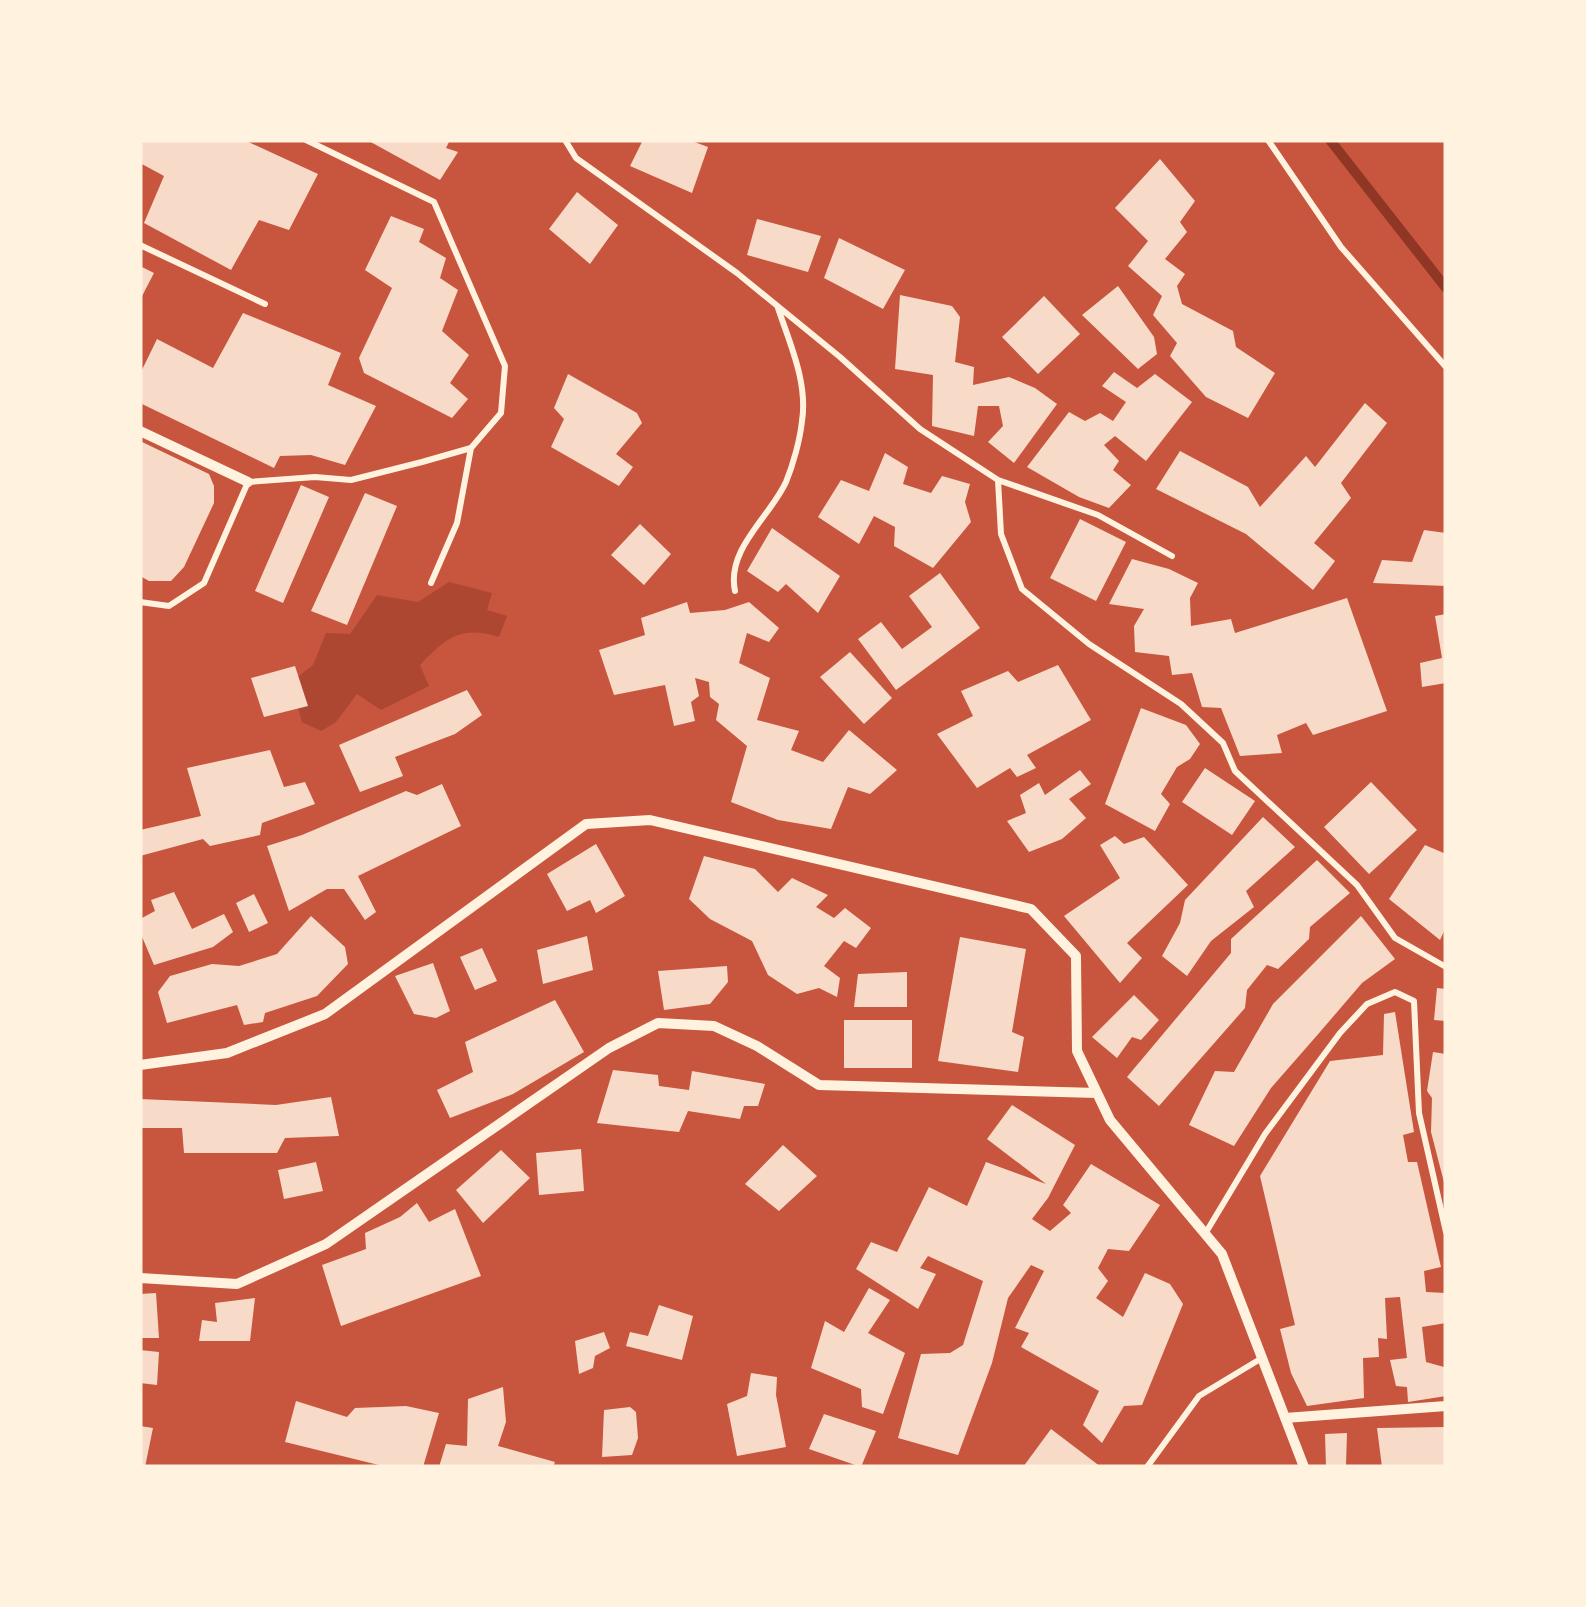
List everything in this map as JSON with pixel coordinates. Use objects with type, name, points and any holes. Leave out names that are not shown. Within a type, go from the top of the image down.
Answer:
[{"type":"street","points":[[140,431],[248,482]]},
{"type":"street","points":[[140,1066],[228,1053],[324,1014],[586,824],[650,820],[1030,910],[1076,956],[1076,1051],[1110,1120],[1222,1254],[1304,1467]]},
{"type":"street","points":[[140,1278],[237,1284],[326,1244],[609,1048],[658,1023],[714,1026],[758,1046],[819,1085],[1097,1093]]},
{"type":"street","points":[[1285,1418],[1446,1406]]},
{"type":"lane","points":[[306,140],[434,202],[505,366],[502,413],[471,448],[457,523],[430,583]]},
{"type":"lane","points":[[565,140],[576,158],[737,273],[920,429],[998,480],[1098,515],[1172,556]]},
{"type":"lane","points":[[1268,140],[1341,246],[1446,367]]},
{"type":"lane","points":[[140,245],[265,304]]},
{"type":"lane","points":[[735,591],[732,575],[746,544],[786,482],[803,420],[800,372],[778,307]]},
{"type":"lane","points":[[140,602],[169,606],[204,582],[248,482],[315,476],[351,480],[471,448]]},
{"type":"lane","points":[[998,480],[1001,534],[1022,589],[1089,644],[1180,704],[1223,743],[1235,772],[1357,884],[1395,938],[1446,967]]},
{"type":"lane","points":[[1205,1234],[1265,1134],[1340,1033],[1367,1004],[1395,992],[1414,1002],[1419,1112],[1446,1232]]},
{"type":"lane","points":[[1148,1467],[1199,1396],[1262,1358]]},
{"type":"shaded area","points":[[449,582],[492,593],[487,610],[507,616],[499,637],[464,633],[446,641],[420,665],[429,686],[381,710],[357,694],[336,722],[321,731],[302,722],[291,682],[313,665],[326,633],[350,634],[377,595],[418,602]]},
{"type":"building","points":[[142,140],[244,140],[318,174],[289,230],[259,220],[231,270],[144,223],[164,176],[140,163]]},
{"type":"building","points":[[367,140],[450,140],[446,148],[458,152],[440,180]]},
{"type":"building","points":[[643,140],[689,140],[708,147],[692,193],[630,166]]},
{"type":"building","points":[[1160,159],[1195,201],[1180,222],[1187,232],[1165,259],[1185,274],[1177,286],[1182,304],[1233,331],[1236,347],[1275,373],[1248,418],[1206,397],[1170,356],[1177,343],[1153,315],[1162,296],[1128,266],[1148,241],[1115,208]]},
{"type":"building","points":[[577,192],[618,225],[590,264],[549,229]]},
{"type":"building","points":[[391,216],[424,229],[419,242],[446,258],[440,278],[458,290],[442,331],[469,355],[450,383],[468,399],[452,418],[364,373],[359,358],[392,288],[365,270]]},
{"type":"building","points":[[757,219],[821,236],[808,272],[747,255]]},
{"type":"building","points":[[839,238],[905,270],[883,309],[824,278]]},
{"type":"building","points":[[140,266],[154,273],[140,300]]},
{"type":"building","points":[[1118,286],[1154,337],[1157,354],[1138,369],[1082,315]]},
{"type":"building","points":[[900,295],[952,306],[960,317],[955,362],[974,367],[973,385],[1009,377],[1035,388],[1057,404],[1014,463],[988,442],[1003,426],[999,406],[978,406],[974,436],[932,426],[933,375],[895,369]]},
{"type":"building","points":[[1044,296],[1080,334],[1038,374],[1002,337]]},
{"type":"building","points":[[243,313],[341,353],[328,385],[376,406],[345,465],[311,455],[280,456],[274,468],[140,403],[140,374],[157,339],[213,368]]},
{"type":"building","points":[[1114,372],[1137,388],[1155,374],[1192,402],[1146,461],[1115,436],[1104,445],[1119,461],[1113,470],[1131,485],[1109,508],[1079,497],[1027,467],[1069,412],[1085,421],[1100,413],[1113,421],[1126,402],[1102,386]]},
{"type":"building","points":[[568,374],[637,413],[642,423],[616,454],[633,467],[619,486],[551,447],[564,419],[554,408]]},
{"type":"building","points":[[1365,403],[1387,423],[1341,483],[1351,498],[1314,543],[1335,561],[1313,590],[1246,534],[1156,489],[1180,451],[1248,487],[1260,507],[1306,456],[1315,467]]},
{"type":"building","points":[[140,441],[209,474],[214,486],[214,503],[184,567],[171,581],[149,581],[140,576]]},
{"type":"building","points":[[885,453],[908,467],[903,484],[931,493],[942,476],[970,484],[965,502],[971,522],[933,568],[894,546],[895,527],[874,516],[859,544],[818,517],[841,480],[869,491]]},
{"type":"building","points":[[301,485],[329,497],[283,603],[255,591]]},
{"type":"building","points":[[365,493],[397,506],[347,625],[311,611]]},
{"type":"building","points":[[1080,519],[1126,542],[1096,601],[1050,578]]},
{"type":"building","points":[[640,524],[671,554],[644,585],[611,555]]},
{"type":"building","points":[[772,528],[840,576],[818,613],[786,584],[778,592],[747,571]]},
{"type":"building","points":[[1424,530],[1446,533],[1446,586],[1373,583],[1382,560],[1412,562]]},
{"type":"building","points":[[1132,559],[1169,569],[1198,583],[1190,598],[1191,626],[1231,619],[1235,633],[1347,598],[1387,711],[1313,735],[1306,723],[1277,735],[1282,753],[1240,756],[1221,708],[1202,707],[1192,673],[1172,675],[1169,656],[1135,652],[1134,626],[1144,609],[1109,604]]},
{"type":"building","points":[[940,573],[980,628],[896,690],[858,639],[881,622],[902,649],[932,627],[909,596]]},
{"type":"building","points":[[687,602],[690,613],[725,610],[749,602],[779,628],[769,642],[747,633],[739,663],[770,678],[757,720],[799,731],[791,750],[823,762],[849,730],[897,770],[870,794],[848,787],[831,829],[778,820],[731,802],[747,746],[716,720],[719,704],[710,697],[709,682],[695,678],[699,696],[691,702],[695,721],[674,726],[665,685],[614,695],[599,650],[645,635],[641,618]]},
{"type":"building","points":[[1446,614],[1446,683],[1422,687],[1420,663],[1442,658],[1435,616]]},
{"type":"building","points":[[850,652],[892,698],[864,724],[820,677]]},
{"type":"building","points":[[1058,665],[1091,720],[1027,755],[1036,768],[1017,777],[1010,768],[977,788],[937,734],[973,716],[961,691],[1008,671],[1018,682]]},
{"type":"building","points":[[295,666],[308,706],[264,717],[251,678]]},
{"type":"building","points":[[467,690],[482,715],[455,734],[395,757],[403,776],[360,792],[339,745]]},
{"type":"building","points":[[1141,708],[1186,725],[1200,744],[1190,759],[1177,767],[1161,794],[1170,804],[1155,831],[1105,804]]},
{"type":"building","points":[[270,750],[284,787],[305,782],[315,804],[262,823],[260,835],[210,846],[203,839],[140,856],[140,830],[201,816],[187,768]]},
{"type":"building","points":[[1205,768],[1255,801],[1232,835],[1182,802]]},
{"type":"building","points":[[1080,770],[1091,784],[1069,799],[1086,818],[1062,839],[1029,852],[1007,821],[1026,813],[1020,795],[1039,783],[1045,795]]},
{"type":"building","points":[[1371,782],[1417,830],[1369,874],[1324,827]]},
{"type":"building","points":[[442,784],[461,826],[358,876],[376,912],[365,920],[344,889],[327,889],[289,911],[267,846],[406,791],[417,795]]},
{"type":"building","points":[[1263,817],[1295,847],[1246,891],[1254,907],[1211,941],[1187,976],[1162,956],[1180,923],[1185,900]]},
{"type":"building","points":[[1115,836],[1124,844],[1144,837],[1188,885],[1127,943],[1142,958],[1120,983],[1064,916],[1120,878],[1100,845]]},
{"type":"building","points":[[596,844],[625,896],[596,913],[590,900],[567,911],[547,874]]},
{"type":"building","points":[[1425,845],[1446,854],[1446,927],[1440,940],[1389,899]]},
{"type":"building","points":[[704,856],[755,869],[778,892],[792,878],[828,895],[816,907],[834,918],[845,908],[871,928],[856,948],[844,941],[824,966],[840,978],[837,997],[819,988],[797,994],[768,975],[752,941],[710,919],[689,899]]},
{"type":"building","points":[[1317,860],[1350,893],[1310,927],[1309,939],[1278,969],[1267,965],[1247,990],[1245,1008],[1159,1106],[1127,1077],[1231,953],[1231,939]]},
{"type":"building","points":[[174,892],[192,929],[224,914],[233,932],[213,947],[154,965],[140,932],[140,919],[155,911],[151,900]]},
{"type":"building","points":[[254,894],[268,923],[249,932],[236,903]]},
{"type":"building","points":[[311,916],[345,947],[348,964],[317,996],[265,1013],[263,1022],[244,1025],[237,1005],[167,1023],[158,992],[170,976],[212,964],[239,966],[277,954]]},
{"type":"building","points":[[1361,916],[1395,959],[1362,983],[1271,1088],[1234,1146],[1189,1125],[1215,1071],[1234,1072],[1273,1004]]},
{"type":"building","points":[[587,936],[593,970],[543,984],[537,950]]},
{"type":"building","points":[[960,937],[1026,949],[1012,1032],[1024,1037],[1018,1072],[938,1061]]},
{"type":"building","points":[[482,948],[497,981],[475,990],[460,957]]},
{"type":"building","points":[[433,963],[450,1011],[436,1018],[414,1014],[395,976]]},
{"type":"building","points":[[727,966],[728,982],[710,1004],[664,1010],[658,971]]},
{"type":"building","points":[[907,972],[907,1007],[854,1007],[858,974]]},
{"type":"building","points":[[1437,988],[1446,989],[1446,1021],[1434,1020]]},
{"type":"building","points":[[1134,995],[1159,1020],[1141,1040],[1132,1037],[1117,1058],[1092,1037]]},
{"type":"building","points":[[555,1000],[584,1052],[513,1094],[450,1118],[437,1090],[473,1072],[465,1042]]},
{"type":"building","points":[[1395,1012],[1414,1132],[1403,1135],[1408,1162],[1417,1162],[1441,1267],[1424,1271],[1426,1292],[1446,1293],[1446,1323],[1422,1327],[1426,1362],[1444,1367],[1446,1396],[1408,1402],[1407,1387],[1396,1386],[1390,1360],[1407,1358],[1400,1297],[1385,1298],[1387,1339],[1378,1338],[1379,1357],[1363,1358],[1364,1398],[1307,1406],[1291,1373],[1280,1329],[1295,1325],[1260,1176],[1330,1061],[1383,1055],[1384,1014]]},
{"type":"building","points":[[844,1020],[912,1020],[912,1068],[844,1068]]},
{"type":"building","points":[[1433,1052],[1446,1054],[1445,1186],[1431,1132],[1432,1098],[1427,1091]]},
{"type":"building","points":[[613,1070],[658,1075],[659,1086],[689,1090],[692,1071],[765,1084],[758,1106],[744,1106],[740,1119],[688,1111],[679,1132],[597,1123]]},
{"type":"building","points":[[331,1097],[339,1136],[285,1138],[277,1153],[184,1153],[182,1128],[140,1128],[140,1099],[276,1105]]},
{"type":"building","points":[[1012,1105],[1075,1145],[1048,1198],[1032,1219],[1050,1231],[1071,1213],[1063,1205],[1091,1164],[1160,1205],[1129,1251],[1108,1249],[1098,1268],[1108,1281],[1096,1298],[1123,1317],[1145,1273],[1170,1284],[1183,1304],[1142,1405],[1124,1406],[1102,1443],[1083,1425],[1099,1391],[1021,1347],[1029,1333],[1015,1328],[1044,1271],[1031,1265],[1008,1298],[992,1363],[958,1455],[898,1438],[921,1354],[950,1353],[963,1345],[983,1281],[928,1256],[920,1268],[936,1274],[918,1309],[856,1269],[871,1242],[897,1252],[929,1187],[967,1206],[986,1162],[1046,1184],[987,1139]]},
{"type":"building","points":[[783,1145],[817,1176],[779,1211],[745,1184]]},
{"type":"building","points":[[581,1149],[584,1191],[539,1195],[536,1153]]},
{"type":"building","points":[[501,1150],[530,1178],[483,1223],[456,1190]]},
{"type":"building","points":[[316,1162],[323,1191],[284,1199],[278,1170]]},
{"type":"building","points":[[417,1203],[429,1222],[455,1209],[481,1276],[341,1326],[322,1265],[366,1249],[365,1233],[400,1217]]},
{"type":"building","points":[[869,1288],[890,1300],[868,1333],[905,1353],[883,1414],[862,1407],[861,1389],[811,1368],[825,1321],[844,1332]]},
{"type":"building","points":[[156,1293],[159,1338],[141,1338],[140,1294]]},
{"type":"building","points":[[255,1298],[250,1341],[199,1341],[202,1320],[217,1322],[215,1303]]},
{"type":"building","points":[[659,1305],[693,1316],[682,1360],[626,1346],[630,1332],[648,1336]]},
{"type":"building","points":[[604,1332],[610,1348],[595,1356],[593,1368],[579,1374],[575,1341]]},
{"type":"building","points":[[140,1350],[159,1352],[157,1385],[140,1383]]},
{"type":"building","points":[[751,1373],[777,1377],[776,1395],[786,1447],[737,1456],[727,1404],[747,1396]]},
{"type":"building","points":[[503,1387],[506,1422],[498,1446],[555,1462],[553,1467],[439,1467],[446,1444],[467,1446],[468,1399]]},
{"type":"building","points":[[296,1401],[347,1417],[355,1408],[406,1406],[439,1413],[423,1467],[387,1467],[285,1442]]},
{"type":"building","points":[[630,1407],[636,1412],[638,1438],[632,1455],[602,1457],[604,1410]]},
{"type":"building","points":[[824,1414],[876,1431],[861,1467],[809,1449]]},
{"type":"building","points":[[140,1426],[153,1428],[145,1467],[140,1467]]},
{"type":"building","points":[[1446,1427],[1446,1467],[1382,1467],[1377,1428]]},
{"type":"building","points":[[1051,1429],[1101,1467],[1023,1467]]},
{"type":"building","points":[[1347,1433],[1346,1465],[1326,1467],[1325,1434]]},
{"type":"waterway","points":[[1330,140],[1446,288]]}]
